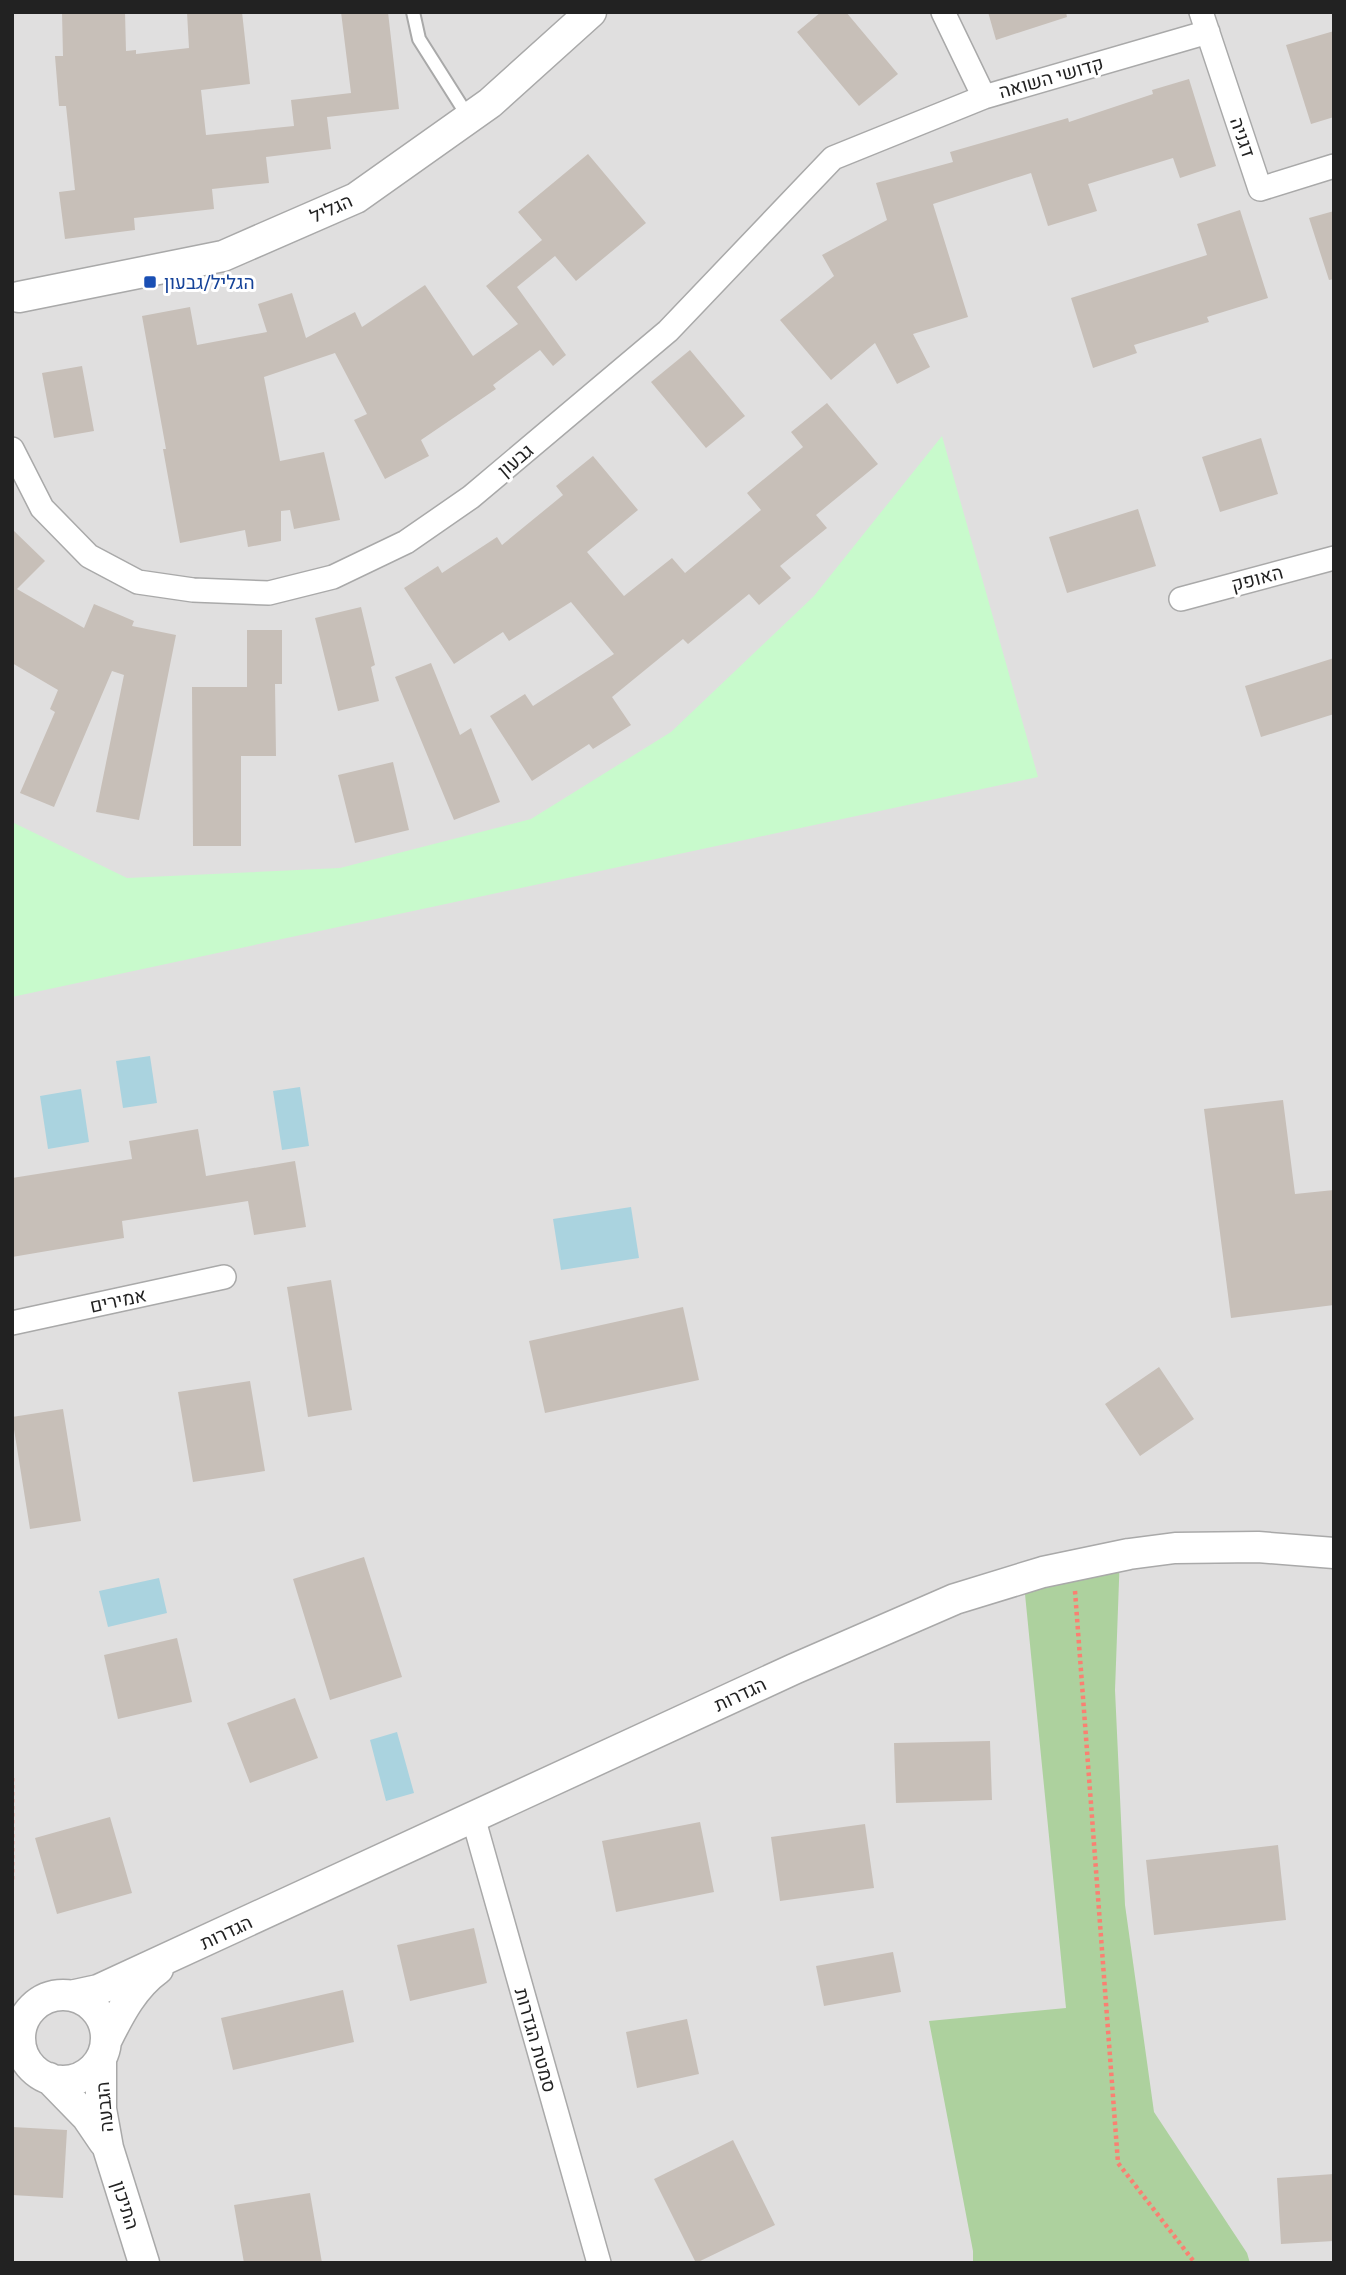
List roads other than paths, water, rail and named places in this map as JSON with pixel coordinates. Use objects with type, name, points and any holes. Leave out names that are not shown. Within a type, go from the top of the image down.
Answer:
[{"type":"street","name":"הגליל","points":[[14,300],[223,256],[356,198],[490,103],[591,12]]},
{"type":"street","name":"קדושי השואה","points":[[943,12],[984,97],[1205,22]]},
{"type":"street","name":"דגניה","points":[[1205,22],[1261,189],[1334,166]]},
{"type":"street","name":"גבעון","points":[[12,450],[42,508],[89,556],[138,582],[193,590],[270,593],[333,577],[406,542],[471,497],[668,331],[833,158],[984,97]]},
{"type":"street","name":"האופק","points":[[1181,599],[1334,558]]},
{"type":"street","name":"אמירים","points":[[12,1323],[224,1277]]},
{"type":"street","name":"הגדרות","points":[[75,1995],[97,1990],[178,1954],[781,1675],[955,1599],[1073,1566],[1174,1548],[1258,1547],[1334,1553]]},
{"type":"street","name":"סמטת הגדרות","points":[[473,1817],[599,2263]]},
{"type":"street","name":"הגדרות","points":[[104,2049],[131,1996],[147,1977],[178,1954]]},
{"type":"street","points":[[75,1995],[99,2012],[105,2025],[104,2049],[85,2076],[71,2080],[31,2068],[23,2057],[20,2043],[20,2029],[25,2016],[23,2010],[53,1996],[75,1995]]},
{"type":"street","name":"הגבעה","points":[[104,2049],[101,2109],[108,2148]]},
{"type":"street","name":"הגבעה","points":[[31,2068],[87,2117],[108,2148]]},
{"type":"street","name":"התיכון","points":[[108,2148],[144,2263]]},
{"type":"lane","points":[[413,12],[419,39],[469,118]]},
{"type":"water","points":[[150,1056],[157,1103],[123,1108],[116,1061]]},
{"type":"water","points":[[300,1087],[309,1146],[282,1150],[273,1091]]},
{"type":"water","points":[[81,1089],[89,1142],[48,1149],[40,1096]]},
{"type":"water","points":[[631,1207],[639,1258],[561,1270],[553,1219]]},
{"type":"water","points":[[159,1578],[167,1613],[108,1627],[99,1591]]},
{"type":"water","points":[[397,1732],[414,1793],[386,1801],[370,1740]]},
{"type":"place","name":"הגליל/גבעון","points":[[150,282]]}]
